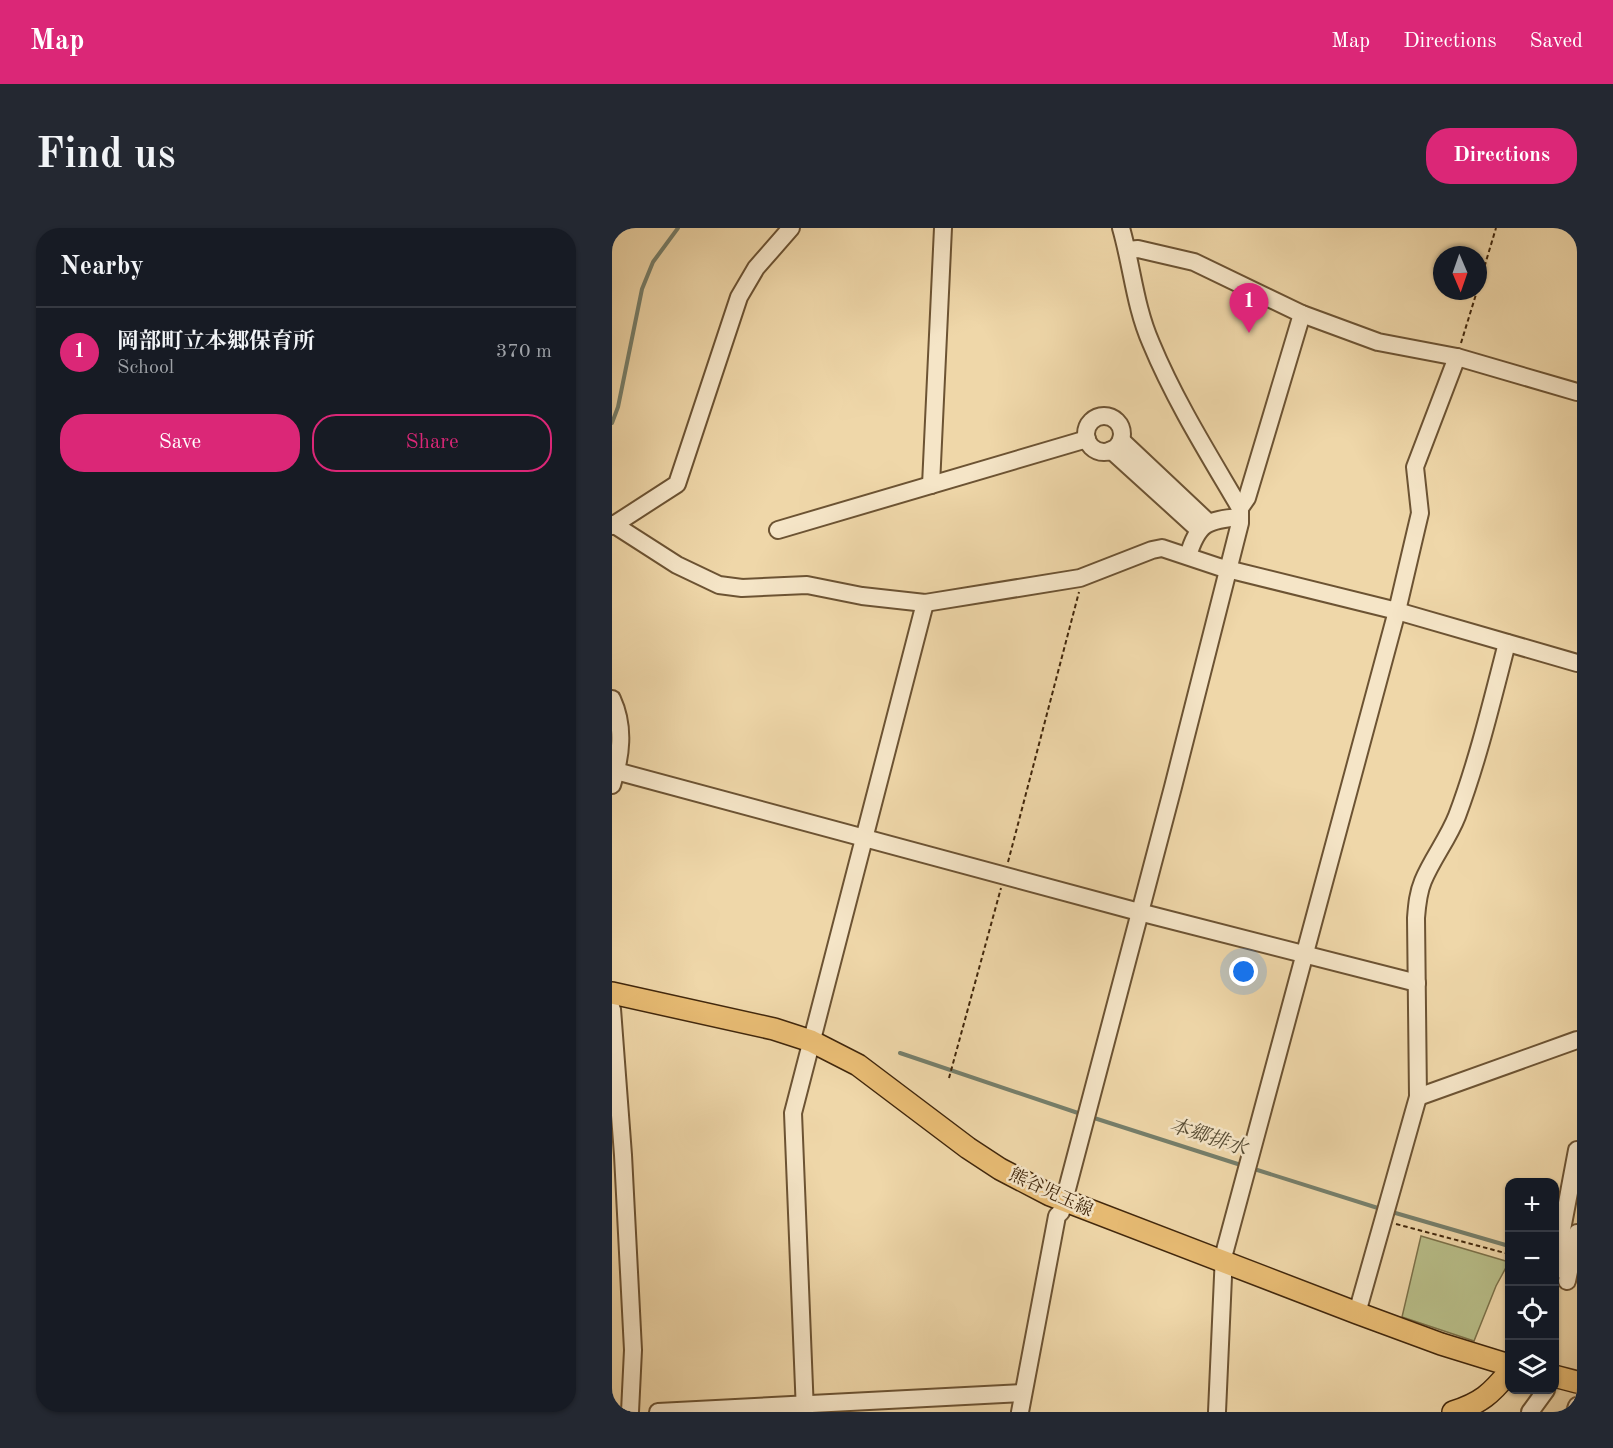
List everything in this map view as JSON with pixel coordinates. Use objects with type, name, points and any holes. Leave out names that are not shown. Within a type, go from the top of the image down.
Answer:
[{"type":"main road","name":"熊谷児玉線","points":[[612,993],[774,1029],[811,1041],[858,1065],[968,1148],[1000,1169],[1063,1201],[1441,1344],[1505,1364]]},
{"type":"main road","points":[[1453,1412],[1484,1399],[1505,1376]]},
{"type":"main road","points":[[1559,1378],[1577,1382]]},
{"type":"street","points":[[791,228],[756,268],[739,297],[677,484],[612,525],[676,565],[719,585],[742,588],[807,585],[862,596],[926,603],[1080,578],[1162,548],[1228,569],[1397,611],[1577,663]]},
{"type":"street","points":[[931,485],[943,228]]},
{"type":"street","points":[[1121,228],[1140,314],[1150,342],[1240,513]]},
{"type":"street","points":[[1127,250],[1138,249],[1194,262],[1302,314],[1378,342],[1457,357],[1577,392]]},
{"type":"street","points":[[1020,1412],[1057,1216],[1061,1212],[1228,569],[1240,513],[1302,314]]},
{"type":"street","points":[[1217,1412],[1223,1263],[1397,611],[1420,513],[1415,467],[1457,357]]},
{"type":"street","points":[[1105,416],[1116,420],[1122,431],[1116,445],[1106,452],[1094,449],[1086,434],[1090,423],[1105,416]]},
{"type":"street","points":[[778,530],[1087,439]]},
{"type":"street","points":[[1116,445],[1204,526]]},
{"type":"street","points":[[1188,556],[1204,526],[1217,519],[1240,513]]},
{"type":"street","points":[[805,1408],[792,1121],[863,838],[926,603]]},
{"type":"street","points":[[1358,1313],[1418,1097],[1416,918],[1419,894],[1424,879],[1457,816],[1481,740],[1507,643]]},
{"type":"street","points":[[612,699],[621,733],[614,778],[863,838],[1417,983]]},
{"type":"street","points":[[612,1009],[623,1155],[633,1350],[630,1412]]},
{"type":"street","points":[[1418,1097],[1577,1040]]},
{"type":"street","points":[[1563,1281],[1577,1150]]},
{"type":"street","points":[[1563,1281],[1577,1233]]},
{"type":"street","points":[[657,1412],[805,1408],[1023,1393]]},
{"type":"street","points":[[1530,1412],[1543,1394]]},
{"type":"street","points":[[1575,1412],[1577,1406]]},
{"type":"path","points":[[1487,261],[1497,228]]},
{"type":"path","points":[[1457,357],[1475,300]]},
{"type":"path","points":[[949,1078],[1079,591],[1080,578]]},
{"type":"path","points":[[1384,1221],[1505,1253]]},
{"type":"green space","points":[[1421,1236],[1505,1261],[1505,1269],[1474,1341],[1402,1317]]},
{"type":"waterway","points":[[612,423],[618,407],[642,289],[653,262],[678,228]]},
{"type":"waterway","name":"本郷排水","points":[[900,1053],[1081,1114]]},
{"type":"waterway","name":"本郷排水","points":[[1091,1117],[1244,1166]]},
{"type":"waterway","name":"本郷排水","points":[[1251,1168],[1381,1209]]},
{"type":"waterway","name":"本郷排水","points":[[1392,1212],[1505,1245]]},
{"type":"place","name":"岡部町立本郷保育所","points":[[1249,333]]}]
